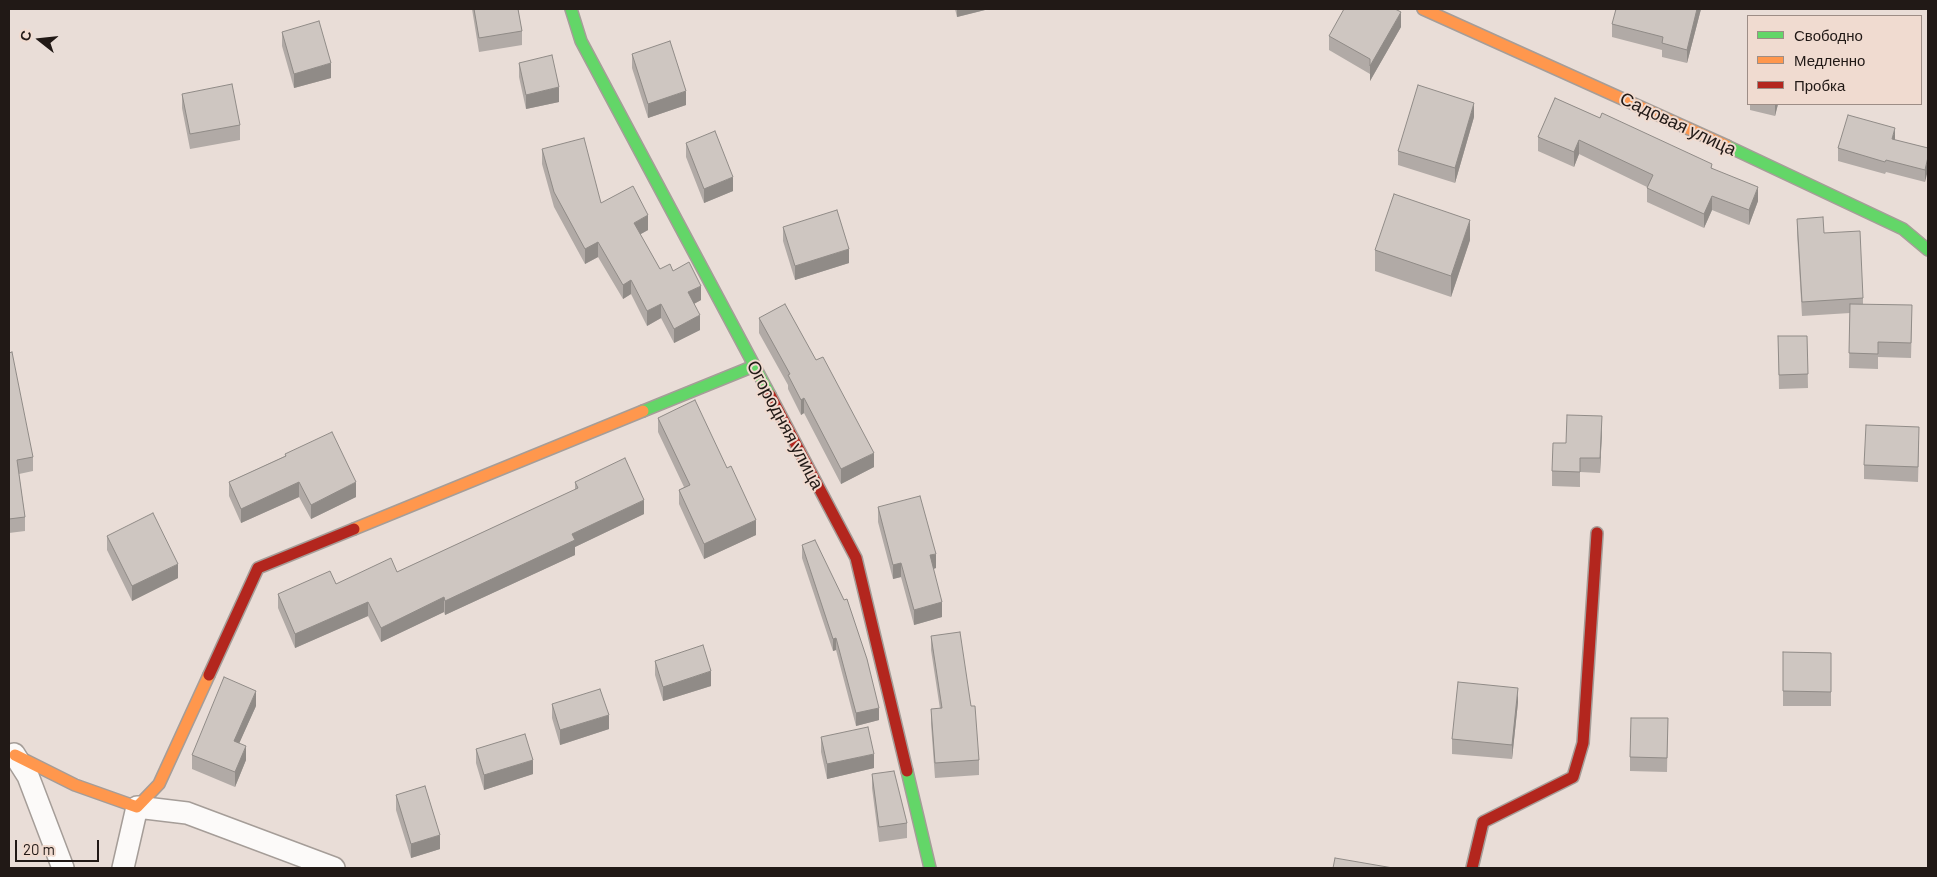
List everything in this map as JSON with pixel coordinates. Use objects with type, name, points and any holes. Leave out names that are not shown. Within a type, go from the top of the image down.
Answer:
[{"type":"street","name":"Огородняя улица","points":[[571,9],[581,41],[856,558],[930,868]]},
{"type":"street","name":"Садовая улица","points":[[1423,9],[1646,109],[1903,229],[1928,250]]},
{"type":"street","points":[[122,868],[137,808],[159,784],[258,568],[754,366]]},
{"type":"street","points":[[1472,868],[1483,822],[1573,777],[1583,743],[1596,534]]},
{"type":"street","points":[[12,750],[75,785],[137,808],[187,813],[334,868]]},
{"type":"street","points":[[12,750],[28,776],[63,868]]},
{"type":"building","points":[[474,9],[518,9],[522,31],[479,38]]},
{"type":"building","points":[[1344,9],[1395,9],[1401,12],[1370,66],[1370,59],[1329,36]]},
{"type":"building","points":[[1616,9],[1697,9],[1687,50],[1662,43],[1663,37],[1612,24]]},
{"type":"building","points":[[319,21],[331,63],[294,74],[282,32]]},
{"type":"building","points":[[670,41],[686,91],[648,104],[632,54]]},
{"type":"building","points":[[552,55],[559,87],[526,95],[519,63]]},
{"type":"building","points":[[232,84],[240,125],[190,134],[182,94]]},
{"type":"building","points":[[1418,85],[1474,103],[1455,168],[1398,151]]},
{"type":"building","points":[[1555,98],[1600,118],[1602,113],[1712,164],[1711,168],[1758,187],[1749,210],[1712,196],[1704,214],[1647,188],[1653,175],[1579,140],[1574,152],[1538,137]]},
{"type":"building","points":[[1848,115],[1895,128],[1892,139],[1928,148],[1925,170],[1886,160],[1885,162],[1838,148]]},
{"type":"building","points":[[715,131],[733,177],[704,189],[686,143]]},
{"type":"building","points":[[584,138],[601,203],[633,186],[648,215],[634,223],[660,269],[670,264],[673,271],[689,262],[701,286],[688,292],[700,315],[674,329],[661,304],[647,311],[631,280],[623,285],[598,242],[585,249],[554,192],[542,149]]},
{"type":"building","points":[[1394,194],[1470,220],[1451,276],[1375,250]]},
{"type":"building","points":[[837,210],[849,249],[795,266],[783,227]]},
{"type":"building","points":[[1823,217],[1824,233],[1860,231],[1863,298],[1802,302],[1797,219]]},
{"type":"building","points":[[785,304],[816,360],[823,357],[874,453],[841,469],[804,398],[801,400],[788,375],[790,374],[759,318]]},
{"type":"building","points":[[1850,304],[1912,305],[1911,343],[1878,342],[1878,354],[1849,353]]},
{"type":"building","points":[[1778,336],[1807,336],[1808,374],[1779,375]]},
{"type":"building","points":[[12,352],[33,457],[17,460],[25,517],[9,519],[9,353]]},
{"type":"building","points":[[695,400],[727,468],[731,466],[756,520],[704,544],[679,490],[690,485],[658,418]]},
{"type":"building","points":[[1567,415],[1602,416],[1600,458],[1580,458],[1580,472],[1552,471],[1553,443],[1566,443]]},
{"type":"building","points":[[1866,425],[1919,427],[1918,467],[1864,465]]},
{"type":"building","points":[[332,432],[356,482],[311,505],[299,482],[241,509],[229,482],[286,456],[285,454]]},
{"type":"building","points":[[625,458],[644,500],[572,534],[575,540],[445,601],[444,597],[381,628],[368,602],[295,634],[278,594],[330,571],[336,584],[391,558],[397,572],[578,488],[575,482]]},
{"type":"building","points":[[920,496],[936,554],[930,555],[942,602],[914,610],[901,563],[893,565],[878,507]]},
{"type":"building","points":[[153,513],[178,564],[132,586],[107,536]]},
{"type":"building","points":[[815,540],[844,600],[847,599],[867,659],[879,708],[856,713],[836,638],[833,639],[802,545]]},
{"type":"building","points":[[960,632],[971,706],[975,706],[979,760],[935,763],[931,709],[942,708],[931,636]]},
{"type":"building","points":[[703,645],[711,671],[663,687],[655,661]]},
{"type":"building","points":[[1783,652],[1831,653],[1831,692],[1783,691]]},
{"type":"building","points":[[224,677],[256,691],[234,741],[246,746],[235,772],[192,755]]},
{"type":"building","points":[[1458,682],[1518,688],[1512,745],[1452,739]]},
{"type":"building","points":[[600,689],[609,715],[560,730],[552,704]]},
{"type":"building","points":[[1631,718],[1668,718],[1667,758],[1630,757]]},
{"type":"building","points":[[868,727],[874,754],[827,764],[821,737]]},
{"type":"building","points":[[525,734],[533,760],[484,775],[476,749]]},
{"type":"building","points":[[894,771],[907,823],[879,827],[872,774]]},
{"type":"building","points":[[425,786],[440,835],[411,844],[396,795]]},
{"type":"building","points":[[1335,858],[1393,868],[1333,868]]},
{"type":"traffic: fast","points":[[571,9],[581,41],[770,395]]},
{"type":"traffic: fast","points":[[1727,146],[1903,229],[1928,250]]},
{"type":"traffic: fast","points":[[643,411],[754,366]]},
{"type":"traffic: fast","points":[[907,771],[930,868]]},
{"type":"traffic: slow","points":[[1423,9],[1727,146]]},
{"type":"traffic: slow","points":[[354,529],[643,411]]},
{"type":"traffic: slow","points":[[15,755],[75,785],[137,807],[159,784],[209,675]]},
{"type":"traffic: jam","points":[[770,395],[856,558],[907,771]]},
{"type":"traffic: jam","points":[[209,675],[258,568],[354,529]]},
{"type":"traffic: jam","points":[[1472,868],[1483,822],[1573,777],[1583,743],[1597,533]]}]
